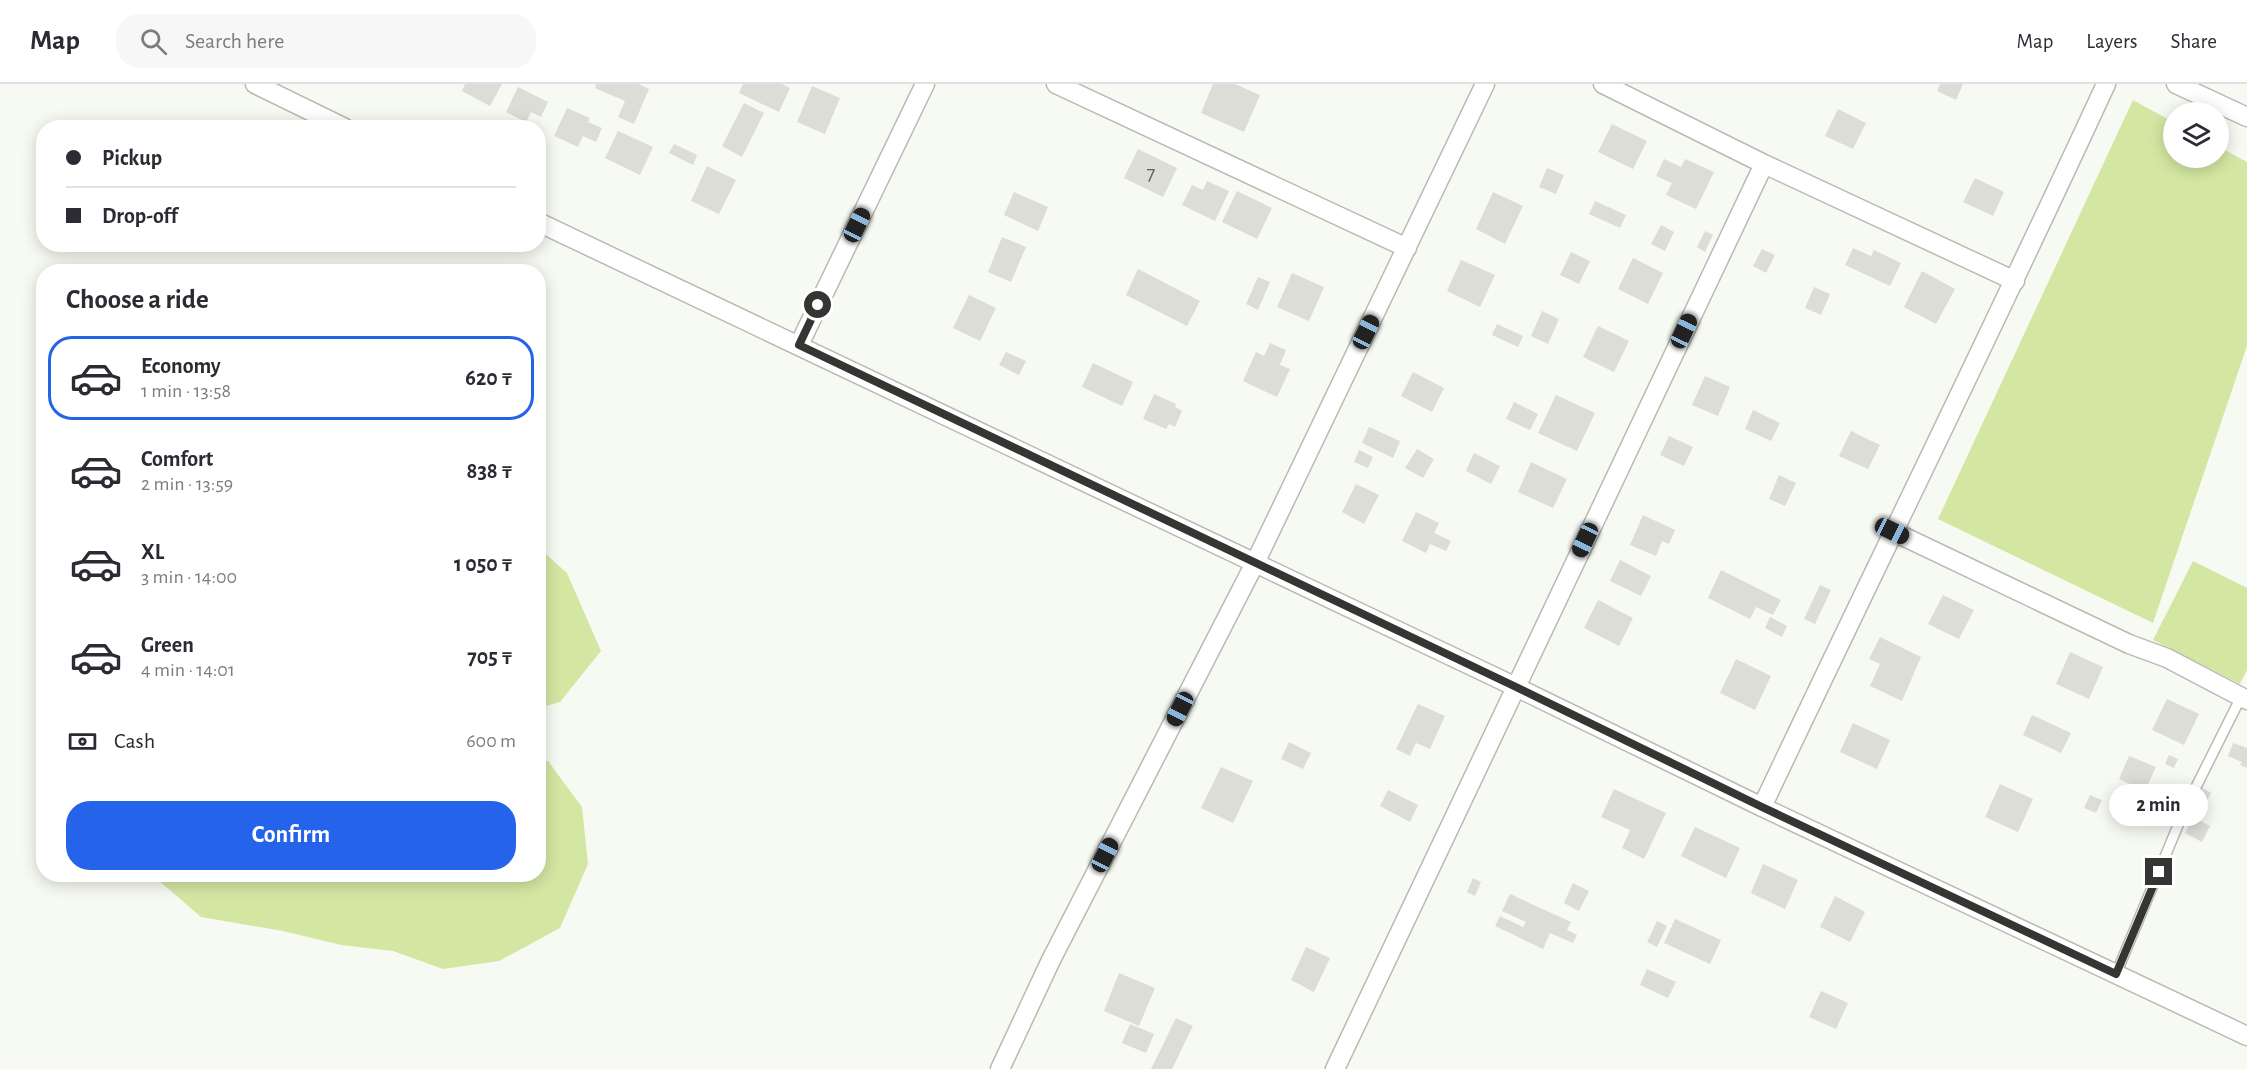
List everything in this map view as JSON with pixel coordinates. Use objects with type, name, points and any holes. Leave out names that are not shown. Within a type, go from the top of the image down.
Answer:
[{"type":"street","points":[[255,84],[329,120]]},
{"type":"street","points":[[799,345],[925,84]]},
{"type":"street","points":[[1056,84],[1407,248]]},
{"type":"street","points":[[1000,1069],[1051,960],[1255,563],[1485,84]]},
{"type":"street","points":[[1603,84],[1764,164],[2015,281]]},
{"type":"street","points":[[1762,807],[1892,531],[2015,281],[2106,84]]},
{"type":"street","points":[[2176,84],[2247,117]]},
{"type":"street","points":[[1335,1069],[1764,164]]},
{"type":"street","points":[[546,226],[1516,687],[1762,807],[2247,1036]]},
{"type":"street","points":[[1892,531],[2129,644],[2167,658],[2244,699]]},
{"type":"lane","points":[[2116,974],[2184,811],[2244,699]]},
{"type":"green space","points":[[2133,100],[2163,116],[2163,168],[2229,168],[2229,152],[2247,162],[2247,346],[2153,623],[1938,519]]},
{"type":"green space","points":[[546,554],[567,573],[601,651],[560,702],[546,706]]},
{"type":"green space","points":[[2193,561],[2247,588],[2247,670],[2240,684],[2153,640]]},
{"type":"green space","points":[[546,761],[582,807],[588,864],[560,928],[499,961],[443,969],[393,951],[341,945],[283,931],[201,917],[160,882],[546,882]]},
{"type":"building","points":[[465,84],[502,84],[490,106],[462,91]]},
{"type":"building","points":[[596,84],[639,84],[649,89],[634,124],[618,117],[625,101],[595,88]]},
{"type":"building","points":[[743,84],[782,84],[790,88],[779,112],[739,93]]},
{"type":"building","points":[[1213,84],[1235,84],[1260,95],[1244,132],[1201,113]]},
{"type":"building","points":[[1940,84],[1963,84],[1956,100],[1937,91]]},
{"type":"building","points":[[812,86],[840,98],[825,134],[797,122]]},
{"type":"building","points":[[518,87],[548,102],[541,117],[531,112],[527,120],[522,120],[506,112]]},
{"type":"building","points":[[744,103],[764,113],[742,157],[722,146]]},
{"type":"building","points":[[567,108],[590,118],[588,122],[602,128],[596,142],[583,136],[578,147],[554,136]]},
{"type":"building","points":[[1838,109],[1866,123],[1853,149],[1825,136]]},
{"type":"building","points":[[1612,124],[1647,141],[1633,169],[1598,152]]},
{"type":"building","points":[[618,131],[653,147],[640,175],[605,158]]},
{"type":"building","points":[[674,144],[697,155],[693,165],[669,153]]},
{"type":"building","points":[[1138,149],[1177,168],[1163,197],[1124,178]]},
{"type":"building","points":[[1664,159],[1681,167],[1685,159],[1714,172],[1696,209],[1666,195],[1672,183],[1656,176]]},
{"type":"building","points":[[707,166],[736,180],[719,214],[691,201]]},
{"type":"building","points":[[1547,168],[1564,175],[1556,194],[1539,187]]},
{"type":"building","points":[[1975,178],[2004,192],[1993,216],[1963,202]]},
{"type":"building","points":[[1207,181],[1229,191],[1215,221],[1182,205],[1192,185],[1203,190]]},
{"type":"building","points":[[1237,191],[1272,208],[1257,239],[1222,222]]},
{"type":"building","points":[[1014,192],[1048,207],[1038,231],[1004,215]]},
{"type":"building","points":[[1493,192],[1523,206],[1505,244],[1476,229]]},
{"type":"building","points":[[1595,201],[1626,215],[1620,228],[1589,214]]},
{"type":"building","points":[[1661,225],[1674,232],[1665,251],[1651,244]]},
{"type":"building","points":[[1705,231],[1713,235],[1705,252],[1697,247]]},
{"type":"building","points":[[1002,237],[1026,247],[1011,282],[988,272]]},
{"type":"building","points":[[1853,248],[1871,256],[1874,250],[1901,263],[1890,286],[1845,265]]},
{"type":"building","points":[[1762,249],[1775,255],[1766,273],[1753,266]]},
{"type":"building","points":[[1571,252],[1590,261],[1579,284],[1560,275]]},
{"type":"building","points":[[1633,258],[1663,273],[1648,304],[1618,289]]},
{"type":"building","points":[[1461,260],[1495,275],[1480,307],[1447,291]]},
{"type":"building","points":[[1138,269],[1200,301],[1187,326],[1126,295]]},
{"type":"building","points":[[1922,271],[1955,289],[1936,324],[1904,307]]},
{"type":"building","points":[[1292,273],[1324,287],[1309,321],[1277,307]]},
{"type":"building","points":[[1258,277],[1270,282],[1258,310],[1246,304]]},
{"type":"building","points":[[1814,287],[1830,294],[1821,315],[1805,308]]},
{"type":"building","points":[[969,295],[996,308],[980,341],[953,328]]},
{"type":"building","points":[[1542,311],[1559,319],[1548,344],[1531,336]]},
{"type":"building","points":[[1497,324],[1523,336],[1518,347],[1492,335]]},
{"type":"building","points":[[1598,326],[1629,341],[1614,372],[1583,357]]},
{"type":"building","points":[[1270,343],[1286,350],[1280,365],[1290,369],[1277,397],[1243,381],[1256,352],[1264,356]]},
{"type":"building","points":[[1006,352],[1026,361],[1019,375],[999,365]]},
{"type":"building","points":[[1093,363],[1133,382],[1122,406],[1082,387]]},
{"type":"building","points":[[1413,372],[1444,388],[1432,412],[1401,396]]},
{"type":"building","points":[[1705,376],[1730,387],[1718,416],[1692,405]]},
{"type":"building","points":[[1154,394],[1176,404],[1175,407],[1182,411],[1175,427],[1169,424],[1166,429],[1143,419]]},
{"type":"building","points":[[1556,395],[1595,413],[1577,451],[1538,433]]},
{"type":"building","points":[[1514,402],[1538,414],[1530,430],[1506,419]]},
{"type":"building","points":[[1753,410],[1780,423],[1771,441],[1745,429]]},
{"type":"building","points":[[1369,427],[1400,441],[1393,458],[1362,443]]},
{"type":"building","points":[[1851,431],[1880,445],[1868,469],[1839,456]]},
{"type":"building","points":[[1669,436],[1693,447],[1684,466],[1660,455]]},
{"type":"building","points":[[1417,449],[1434,459],[1423,478],[1405,468]]},
{"type":"building","points":[[1359,450],[1373,457],[1368,468],[1354,462]]},
{"type":"building","points":[[1474,453],[1500,466],[1491,484],[1466,471]]},
{"type":"building","points":[[1531,462],[1567,479],[1553,508],[1518,492]]},
{"type":"building","points":[[1779,475],[1796,483],[1785,506],[1769,499]]},
{"type":"building","points":[[1356,484],[1379,495],[1364,524],[1342,512]]},
{"type":"building","points":[[1416,512],[1439,523],[1434,533],[1451,541],[1446,551],[1430,544],[1426,553],[1402,541]]},
{"type":"building","points":[[1643,515],[1675,530],[1669,544],[1662,541],[1656,556],[1630,545]]},
{"type":"building","points":[[1620,560],[1651,576],[1641,596],[1610,581]]},
{"type":"building","points":[[1721,570],[1781,600],[1773,615],[1756,607],[1750,619],[1708,598]]},
{"type":"building","points":[[1820,585],[1831,590],[1815,624],[1804,619]]},
{"type":"building","points":[[1943,595],[1974,610],[1959,639],[1928,624]]},
{"type":"building","points":[[1598,600],[1633,618],[1619,646],[1584,628]]},
{"type":"building","points":[[1770,617],[1787,626],[1782,637],[1765,628]]},
{"type":"building","points":[[1880,637],[1921,657],[1902,701],[1870,686],[1880,664],[1869,659]]},
{"type":"building","points":[[2070,652],[2103,667],[2089,699],[2056,684]]},
{"type":"building","points":[[1736,659],[1771,676],[1755,710],[1720,693]]},
{"type":"building","points":[[2167,699],[2199,714],[2184,745],[2152,730]]},
{"type":"building","points":[[1418,704],[1445,716],[1430,749],[1416,743],[1410,756],[1396,749]]},
{"type":"building","points":[[2032,715],[2071,733],[2061,753],[2023,735]]},
{"type":"building","points":[[1853,723],[1890,740],[1877,769],[1840,752]]},
{"type":"building","points":[[1289,742],[1311,753],[1303,769],[1281,759]]},
{"type":"building","points":[[2233,743],[2247,748],[2247,768],[2240,765],[2242,762],[2228,756]]},
{"type":"building","points":[[2169,755],[2178,759],[2174,768],[2165,764]]},
{"type":"building","points":[[2129,756],[2156,767],[2145,791],[2119,779]]},
{"type":"building","points":[[1221,767],[1253,781],[1233,823],[1201,808]]},
{"type":"building","points":[[2000,784],[2033,799],[2018,832],[1985,817]]},
{"type":"building","points":[[2202,788],[2211,793],[2203,808],[2194,804]]},
{"type":"building","points":[[1614,789],[1666,813],[1644,859],[1622,848],[1630,830],[1601,817]]},
{"type":"building","points":[[1388,790],[1418,805],[1410,822],[1380,806]]},
{"type":"building","points":[[2090,795],[2102,800],[2096,813],[2084,808]]},
{"type":"building","points":[[2193,817],[2210,826],[2202,842],[2185,833]]},
{"type":"building","points":[[1695,827],[1740,848],[1726,878],[1681,856]]},
{"type":"building","points":[[1763,864],[1798,880],[1785,909],[1751,893]]},
{"type":"building","points":[[1473,878],[1481,882],[1475,896],[1467,892]]},
{"type":"building","points":[[1573,883],[1589,891],[1579,911],[1564,903]]},
{"type":"building","points":[[1510,894],[1571,922],[1567,930],[1577,935],[1573,943],[1550,933],[1543,949],[1495,926],[1500,916],[1523,927],[1526,922],[1502,911]]},
{"type":"building","points":[[1835,896],[1865,912],[1850,942],[1820,927]]},
{"type":"building","points":[[1675,919],[1721,940],[1710,964],[1664,943]]},
{"type":"building","points":[[1657,921],[1667,926],[1657,947],[1647,942]]},
{"type":"building","points":[[1306,947],[1330,958],[1314,992],[1291,980]]},
{"type":"building","points":[[1647,969],[1676,982],[1668,998],[1640,985]]},
{"type":"building","points":[[1119,973],[1155,988],[1139,1026],[1104,1011]]},
{"type":"building","points":[[1821,991],[1848,1003],[1836,1029],[1809,1017]]},
{"type":"building","points":[[1176,1018],[1193,1026],[1172,1069],[1151,1069]]},
{"type":"building","points":[[1130,1024],[1154,1034],[1146,1053],[1122,1043]]},
{"type":"route","points":[[818,305],[799,345],[1762,807],[2116,974],[2159,872]]}]
